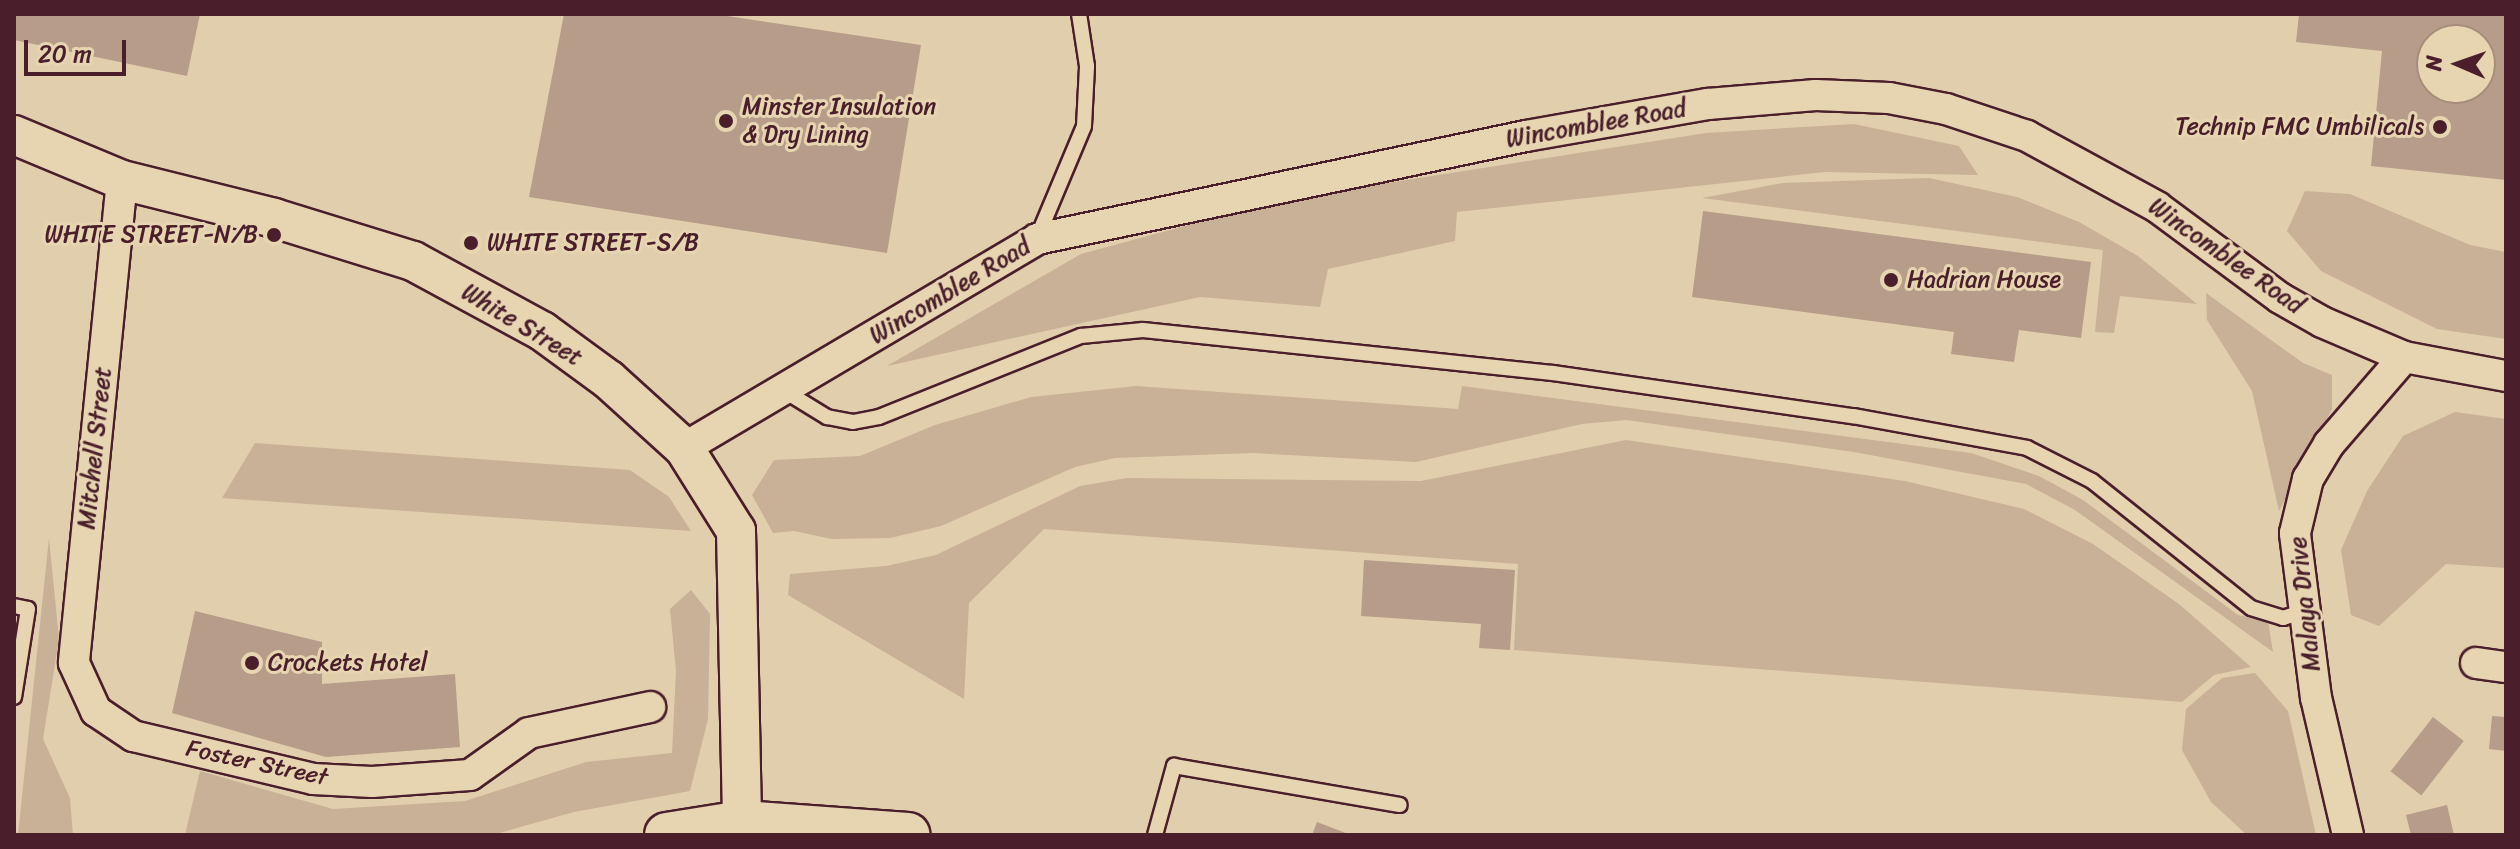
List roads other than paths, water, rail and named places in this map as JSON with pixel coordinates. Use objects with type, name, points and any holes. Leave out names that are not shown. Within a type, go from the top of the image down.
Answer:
[{"type":"main road","points":[[667,835],[742,823],[908,835]]},
{"type":"street","name":"Wincomblee Road","points":[[684,448],[1037,239],[1526,136],[1708,104],[1816,95],[1889,98],[1946,109],[2027,136],[2092,167],[2157,207],[2280,298],[2404,357],[2506,376]]},
{"type":"street","name":"White Street","points":[[14,135],[122,180],[274,218],[413,261],[542,331],[609,380],[684,448],[736,531],[742,823]]},
{"type":"street","name":"Mitchell Street","points":[[96,711],[74,663],[122,180]]},
{"type":"street","name":"Malaya Drive","points":[[2348,835],[2302,612],[2295,533],[2308,479],[2329,444],[2404,357]]},
{"type":"street","points":[[2476,663],[2506,667]]},
{"type":"street","name":"Foster Street","points":[[96,711],[133,736],[313,779],[372,782],[470,775],[529,733],[650,707]]},
{"type":"lane","points":[[1037,239],[1084,126],[1087,66],[1079,14]]},
{"type":"lane","points":[[783,390],[827,417],[853,422],[879,417],[1081,336],[1143,330],[1553,373],[1853,416],[2027,448],[2092,481],[2251,608],[2283,618],[2302,612]]},
{"type":"lane","points":[[14,606],[28,609],[14,697]]},
{"type":"lane","points":[[1155,835],[1174,766],[1400,805]]},
{"type":"place","name":"Minster Insulation & Dry Lining","points":[[726,121]]},
{"type":"place","name":"Technip FMC Umbilicals","points":[[2440,127]]},
{"type":"place","name":"WHITE STREET-N/B","points":[[274,235]]},
{"type":"place","name":"WHITE STREET-S/B","points":[[471,243]]},
{"type":"place","name":"Hadrian House","points":[[1891,280]]},
{"type":"place","name":"Crockets Hotel","points":[[252,663]]}]
